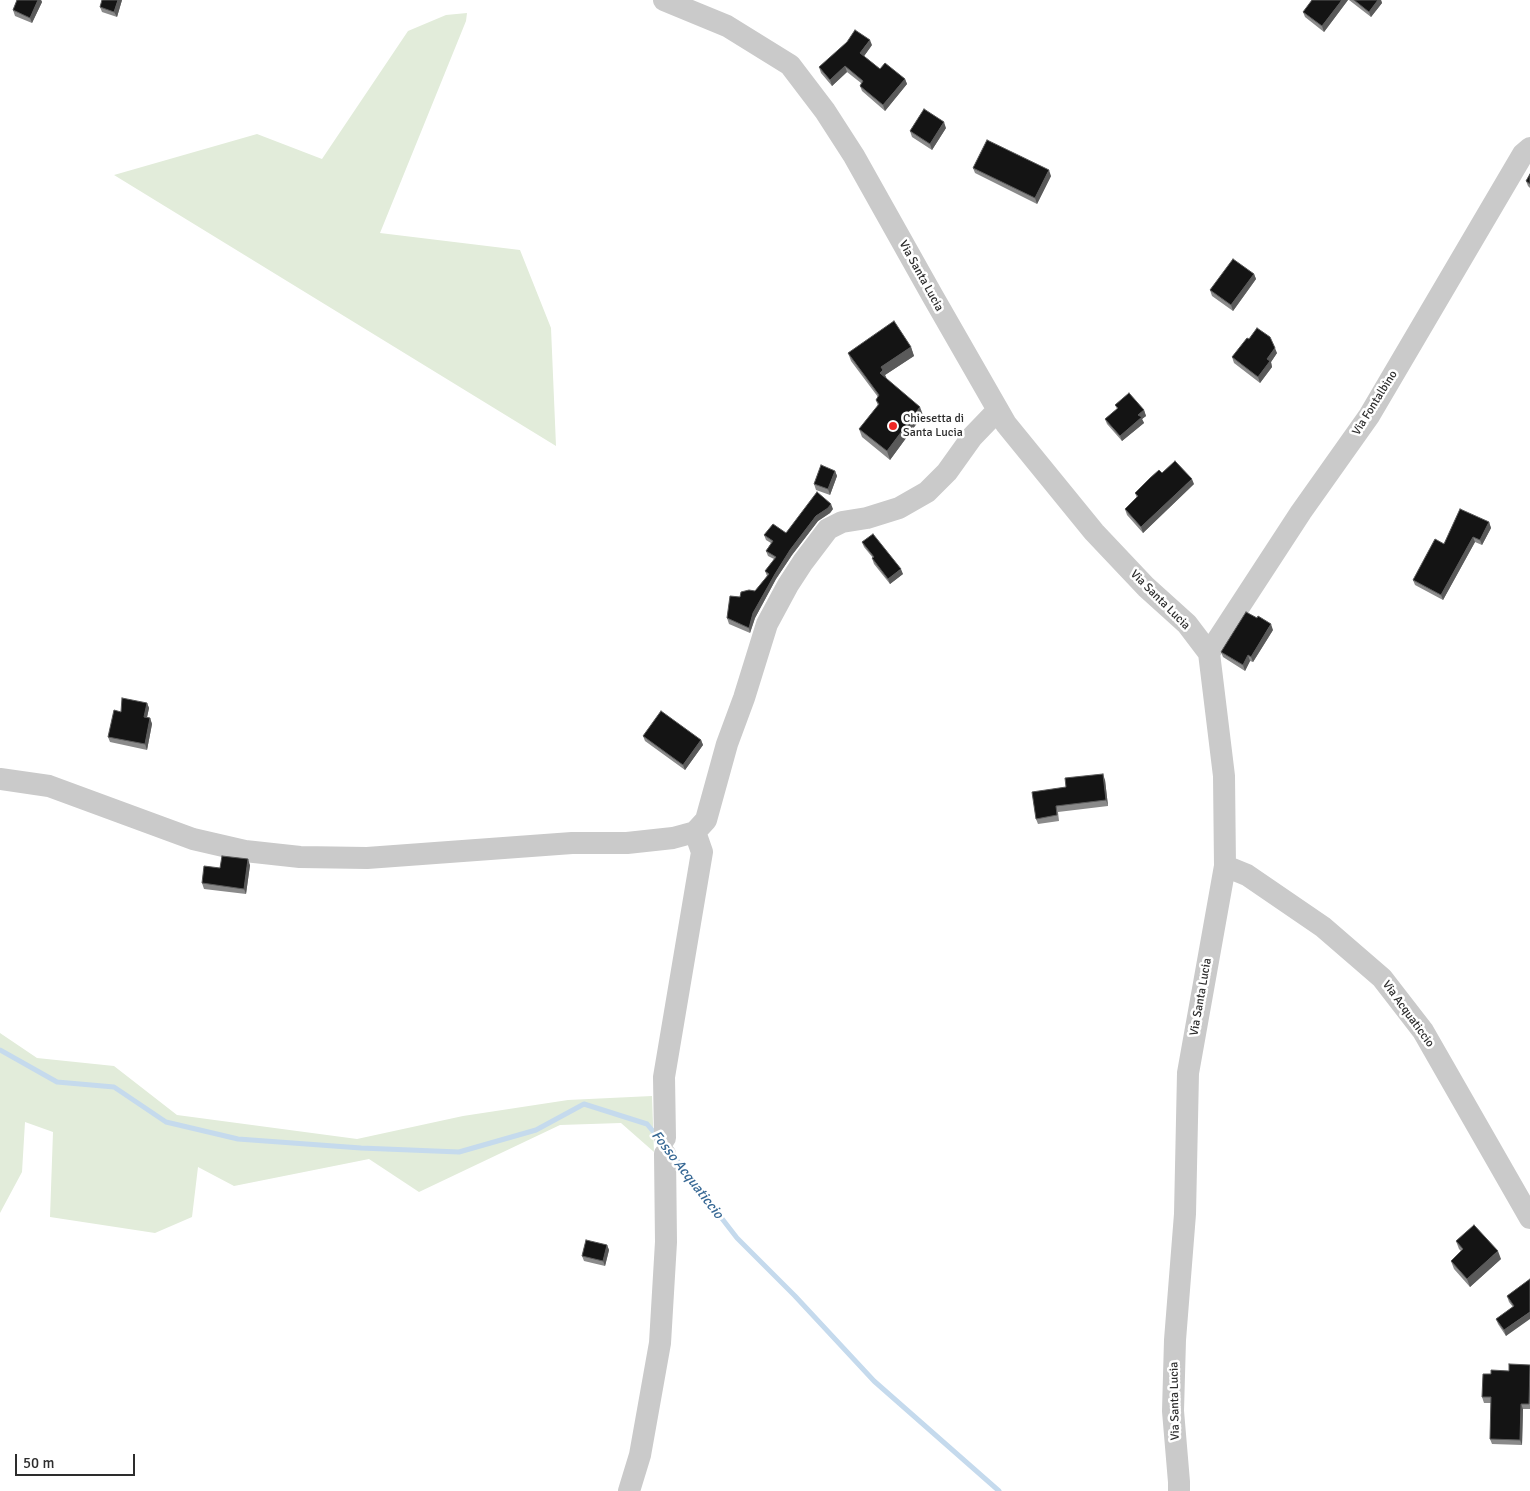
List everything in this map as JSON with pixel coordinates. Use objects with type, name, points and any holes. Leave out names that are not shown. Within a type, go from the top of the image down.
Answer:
[{"type":"street","name":"Via Santa Lucia","points":[[664,0],[727,26],[790,65],[825,111],[854,156],[1006,424],[1094,532],[1146,587],[1187,624],[1209,653],[1224,776],[1225,866],[1188,1073],[1185,1214],[1175,1340],[1173,1411],[1179,1491]]},
{"type":"street","name":"Via Fontalbino","points":[[1209,653],[1301,512],[1369,416],[1523,154],[1530,148]]},
{"type":"street","points":[[0,779],[49,786],[193,839],[245,851],[300,858],[367,858],[572,843],[627,843],[673,838],[695,832],[706,820],[727,744],[744,698],[767,624],[803,562],[828,529],[842,522],[868,518],[898,508],[926,492],[947,472],[972,437],[998,410]]},
{"type":"street","points":[[629,1491],[640,1455],[660,1343],[666,1242],[664,1077],[702,852],[695,832]]},
{"type":"street","name":"Via Acquaticcio","points":[[1225,866],[1246,875],[1323,927],[1382,978],[1423,1031],[1530,1218]]},
{"type":"green space","points":[[467,13],[466,21],[380,233],[520,250],[551,328],[556,446],[114,175],[257,134],[322,159],[408,31],[446,15]]},
{"type":"green space","points":[[0,1033],[37,1058],[114,1066],[177,1115],[357,1139],[463,1116],[568,1100],[652,1096],[654,1152],[621,1123],[560,1125],[419,1192],[369,1159],[234,1186],[198,1167],[192,1217],[155,1233],[50,1217],[53,1132],[25,1122],[22,1172],[0,1213]]},
{"type":"building","points":[[17,0],[38,0],[30,18],[13,10]]},
{"type":"building","points":[[102,0],[118,0],[114,12],[100,7]]},
{"type":"building","points":[[1312,0],[1342,0],[1322,26],[1303,12]]},
{"type":"building","points":[[1354,0],[1378,0],[1369,12]]},
{"type":"building","points":[[855,30],[870,40],[860,53],[880,69],[885,63],[905,79],[883,105],[860,86],[863,81],[845,66],[830,80],[819,67],[847,42]]},
{"type":"building","points":[[924,109],[944,122],[930,144],[910,131]]},
{"type":"building","points":[[987,140],[1049,170],[1035,198],[973,168]]},
{"type":"building","points":[[1530,174],[1530,184],[1526,181]]},
{"type":"building","points":[[1233,259],[1254,274],[1231,305],[1210,290]]},
{"type":"building","points":[[894,321],[911,347],[881,367],[883,370],[880,373],[920,407],[887,451],[859,429],[879,404],[876,400],[879,395],[848,353]]},
{"type":"building","points":[[1257,328],[1270,337],[1275,348],[1267,359],[1270,361],[1258,377],[1232,357]]},
{"type":"building","points":[[1129,393],[1144,410],[1138,415],[1142,417],[1120,436],[1105,419],[1118,408],[1115,405]]},
{"type":"building","points":[[1175,461],[1192,479],[1141,527],[1125,509],[1138,496],[1135,493],[1150,478],[1159,470],[1162,473]]},
{"type":"building","points":[[821,465],[835,471],[828,489],[814,484]]},
{"type":"building","points":[[817,492],[831,504],[816,516],[790,550],[753,613],[749,628],[727,618],[730,596],[740,597],[741,592],[755,591],[769,574],[765,571],[776,557],[766,551],[773,541],[764,535],[773,524],[786,533]]},
{"type":"building","points":[[1460,509],[1489,522],[1480,540],[1473,537],[1441,595],[1413,580],[1435,539],[1444,544]]},
{"type":"building","points":[[873,534],[901,569],[888,579],[862,542]]},
{"type":"building","points":[[1246,612],[1257,618],[1258,616],[1271,624],[1251,657],[1248,655],[1243,665],[1221,652]]},
{"type":"building","points":[[122,698],[147,703],[144,717],[150,718],[145,744],[108,737],[114,710],[121,712]]},
{"type":"building","points":[[661,711],[701,740],[683,765],[643,736]]},
{"type":"building","points":[[1103,774],[1106,800],[1056,806],[1057,815],[1036,819],[1032,792],[1066,787],[1065,778]]},
{"type":"building","points":[[222,856],[248,859],[244,889],[202,883],[204,866],[220,868]]},
{"type":"building","points":[[1474,1225],[1498,1251],[1467,1279],[1451,1261],[1463,1249],[1456,1241]]},
{"type":"building","points":[[586,1240],[607,1245],[603,1261],[582,1256]]},
{"type":"building","points":[[1530,1279],[1530,1312],[1504,1330],[1496,1319],[1514,1306],[1507,1296]]},
{"type":"building","points":[[1509,1364],[1530,1365],[1529,1404],[1521,1404],[1520,1440],[1490,1439],[1491,1397],[1482,1397],[1483,1374],[1491,1374],[1491,1370],[1509,1371]]},
{"type":"waterway","name":"Fosso Acquaticcio","points":[[0,1050],[57,1082],[114,1087],[166,1122],[238,1139],[361,1148],[459,1152],[536,1130],[584,1104],[647,1124],[657,1136]]},
{"type":"waterway","name":"Fosso Acquaticcio","points":[[672,1154],[737,1238],[795,1296],[874,1381],[999,1491]]},
{"type":"place","name":"Chiesetta di Santa Lucia","points":[[893,426]]}]
